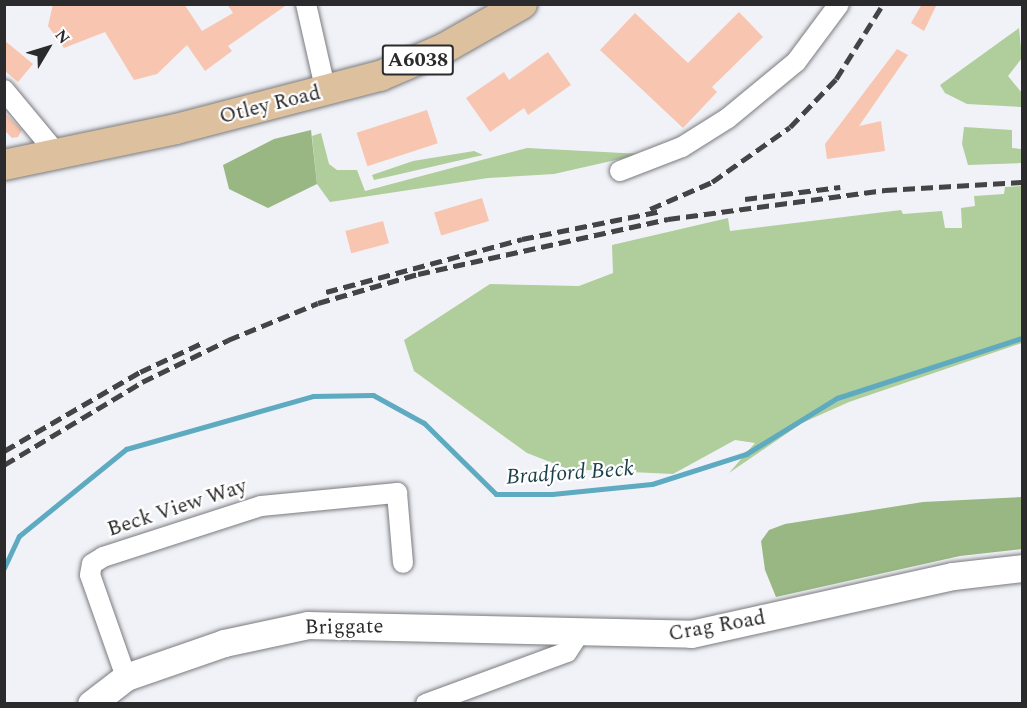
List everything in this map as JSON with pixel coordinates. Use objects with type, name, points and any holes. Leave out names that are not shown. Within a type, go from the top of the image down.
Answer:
[{"type":"main road","name":"Otley Road","points":[[16,163],[326,92],[380,76],[436,52],[522,4]]},
{"type":"main road","points":[[4,179],[16,163]]},
{"type":"main road","name":"Crag Road","points":[[578,635],[691,634],[953,576],[1023,568]]},
{"type":"main road","name":"Briggate","points":[[91,704],[126,677],[224,643],[308,625],[578,635]]},
{"type":"street","points":[[306,4],[326,92]]},
{"type":"street","points":[[620,171],[682,147],[728,118],[796,62],[839,4]]},
{"type":"street","points":[[4,90],[58,155]]},
{"type":"street","name":"Beck View Way","points":[[126,677],[90,575],[92,564],[103,556],[261,506],[397,493],[403,563]]},
{"type":"street","points":[[426,704],[567,652],[578,635]]},
{"type":"green space","points":[[1019,28],[1022,58],[1008,76],[1022,93],[1022,107],[967,104],[945,93],[940,85]]},
{"type":"green space","points":[[964,127],[1012,130],[1012,148],[1022,149],[1022,163],[968,165],[962,144]]},
{"type":"green space","points":[[311,130],[317,184],[268,208],[229,189],[223,165],[274,139]]},
{"type":"green space","points":[[321,133],[329,164],[337,170],[357,170],[365,191],[527,148],[642,154],[554,174],[488,178],[330,202],[317,184],[312,136]]},
{"type":"green space","points":[[474,151],[483,155],[374,180],[372,175],[413,161]]},
{"type":"green space","points":[[1022,186],[1022,343],[849,402],[802,423],[729,473],[755,443],[735,440],[673,474],[568,469],[527,453],[414,371],[404,340],[490,284],[579,286],[613,273],[612,245],[728,218],[730,231],[901,210],[903,214],[942,211],[945,228],[962,228],[961,208],[975,206],[974,196],[1004,194],[1005,187]]},
{"type":"green space","points":[[1022,497],[1022,549],[960,556],[776,597],[765,570],[761,541],[769,530],[785,524],[923,502]]},
{"type":"building","points":[[53,4],[184,4],[202,31],[233,13],[227,4],[288,4],[228,46],[232,51],[205,71],[187,45],[157,74],[134,80],[105,32],[64,48],[48,26]]},
{"type":"building","points":[[922,4],[937,4],[924,31],[911,23]]},
{"type":"building","points":[[739,12],[763,37],[712,87],[717,92],[683,128],[600,50],[635,13],[688,63]]},
{"type":"building","points":[[4,40],[33,64],[18,82],[4,70]]},
{"type":"building","points":[[897,49],[908,55],[859,126],[881,121],[885,151],[827,159],[825,144]]},
{"type":"building","points":[[548,52],[571,85],[528,115],[524,108],[490,132],[466,98],[504,72],[509,80]]},
{"type":"building","points":[[427,110],[438,143],[367,166],[357,133]]},
{"type":"building","points":[[4,112],[22,130],[18,137],[12,138],[4,130]]},
{"type":"building","points":[[482,198],[489,221],[441,236],[434,213]]},
{"type":"building","points":[[383,221],[389,243],[351,253],[345,231]]},
{"type":"waterway","name":"Bradford Beck","points":[[4,568],[19,536],[126,449],[313,396],[373,395],[424,423],[496,494],[552,494],[652,484],[746,454],[837,398],[1022,338]]},
{"type":"railway","points":[[650,209],[712,182],[790,127],[836,79],[883,4]]},
{"type":"railway","points":[[4,465],[142,382],[228,340],[318,303],[418,274],[668,219],[885,190],[1022,182]]},
{"type":"railway","points":[[745,199],[840,187]]},
{"type":"railway","points":[[326,292],[522,239],[661,211]]},
{"type":"railway","points":[[4,451],[140,372],[202,343]]}]
